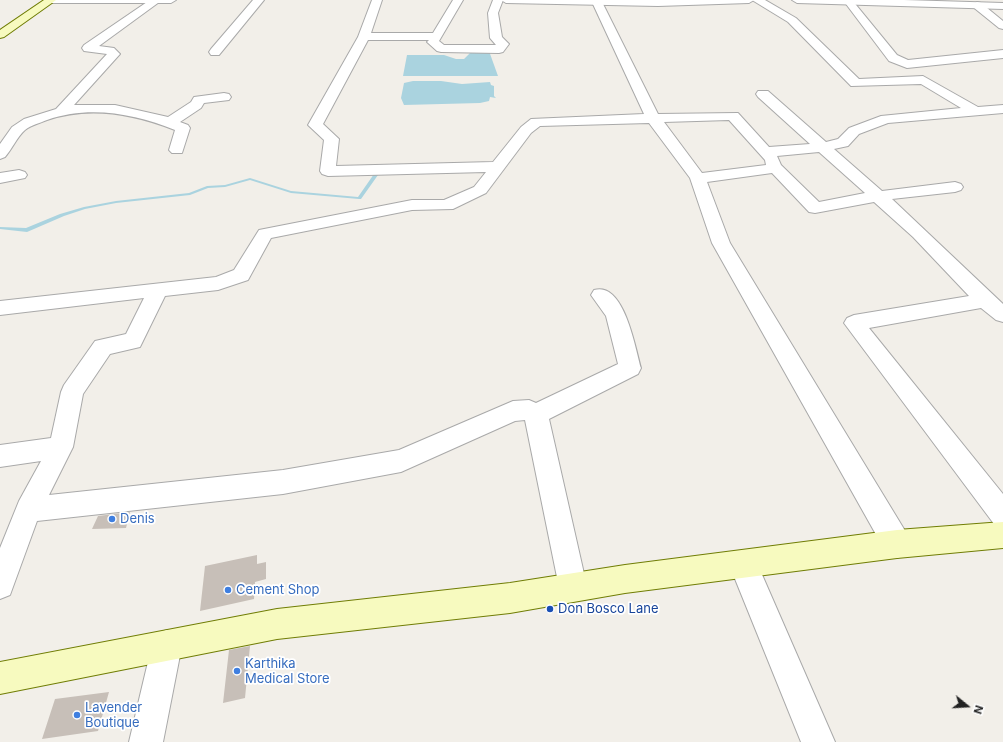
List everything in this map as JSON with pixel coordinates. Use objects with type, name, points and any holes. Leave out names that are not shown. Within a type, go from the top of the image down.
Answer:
[{"type":"main road","points":[[1,33],[51,0]]},
{"type":"main road","points":[[0,678],[277,624],[510,598],[625,579],[897,544],[1003,535]]},
{"type":"street","points":[[51,0],[171,0]]},
{"type":"street","points":[[62,110],[114,54],[110,51],[88,48],[157,0]]},
{"type":"street","points":[[215,52],[259,0]]},
{"type":"street","points":[[377,0],[364,37],[315,125],[332,139],[328,171],[496,167]]},
{"type":"street","points":[[458,0],[434,42],[441,48],[499,50],[504,44],[496,38],[493,13],[498,0]]},
{"type":"street","points":[[506,0],[694,3],[749,0]]},
{"type":"street","points":[[757,0],[792,20],[856,83],[923,80],[975,111]]},
{"type":"street","points":[[797,0],[847,0],[977,5],[1000,4]]},
{"type":"street","points":[[847,0],[893,58],[908,64],[1003,54]]},
{"type":"street","points":[[589,1],[653,118],[698,178],[721,242],[767,324],[897,544]]},
{"type":"street","points":[[977,5],[1003,26]]},
{"type":"street","points":[[364,37],[437,36]]},
{"type":"street","points":[[763,94],[919,233],[985,300],[1003,315]]},
{"type":"street","points":[[170,122],[196,105],[199,100],[224,97]]},
{"type":"street","points":[[0,154],[13,127],[62,110],[100,107],[162,119],[183,128],[177,150]]},
{"type":"street","points":[[766,152],[822,147],[843,143],[854,131],[886,119],[1003,109]]},
{"type":"street","points":[[0,308],[218,283],[241,275],[265,234],[412,205],[447,205],[480,190],[496,167],[526,130],[536,122],[733,116],[772,159],[774,166],[815,208],[878,196],[955,187]]},
{"type":"street","points":[[698,178],[770,169],[774,166]]},
{"type":"street","points":[[0,178],[19,175]]},
{"type":"street","points":[[0,586],[28,510],[61,446],[72,392],[103,347],[133,341],[158,290]]},
{"type":"street","points":[[536,414],[630,368],[616,314],[601,295]]},
{"type":"street","points":[[985,300],[854,323],[1003,515]]},
{"type":"street","points":[[28,510],[283,482],[401,461],[513,411],[529,410],[536,414],[573,587]]},
{"type":"street","points":[[0,456],[61,446]]},
{"type":"street","points":[[743,564],[818,742]]},
{"type":"street","points":[[146,742],[167,645]]},
{"type":"water","points":[[489,51],[498,76],[403,76],[407,55],[444,55],[456,59],[464,59],[470,53]]},
{"type":"water","points":[[413,81],[441,81],[462,84],[490,82],[491,85],[494,86],[494,96],[496,98],[490,97],[489,101],[480,103],[404,105],[401,98],[404,83]]},
{"type":"building","name":"Denis","points":[[130,512],[126,528],[92,529],[98,516]]},
{"type":"building","name":"Cement Shop","points":[[257,555],[257,564],[266,562],[266,579],[255,582],[254,599],[200,611],[205,566]]},
{"type":"building","name":"Karthika Medical Store","points":[[250,646],[245,698],[223,703],[229,650]]},
{"type":"building","name":"Lavender Boutique","points":[[109,692],[98,731],[42,739],[55,699]]},
{"type":"waterway","points":[[0,228],[27,230],[62,215],[84,208],[116,202],[190,194],[207,187],[225,186],[250,179],[291,192],[359,198],[376,175]]},
{"type":"place","name":"Denis","points":[[112,519]]},
{"type":"place","name":"Cement Shop","points":[[228,590]]},
{"type":"place","name":"Don Bosco Lane","points":[[550,609]]},
{"type":"place","name":"Karthika Medical Store","points":[[237,671]]},
{"type":"place","name":"Lavender Boutique","points":[[77,715]]}]
